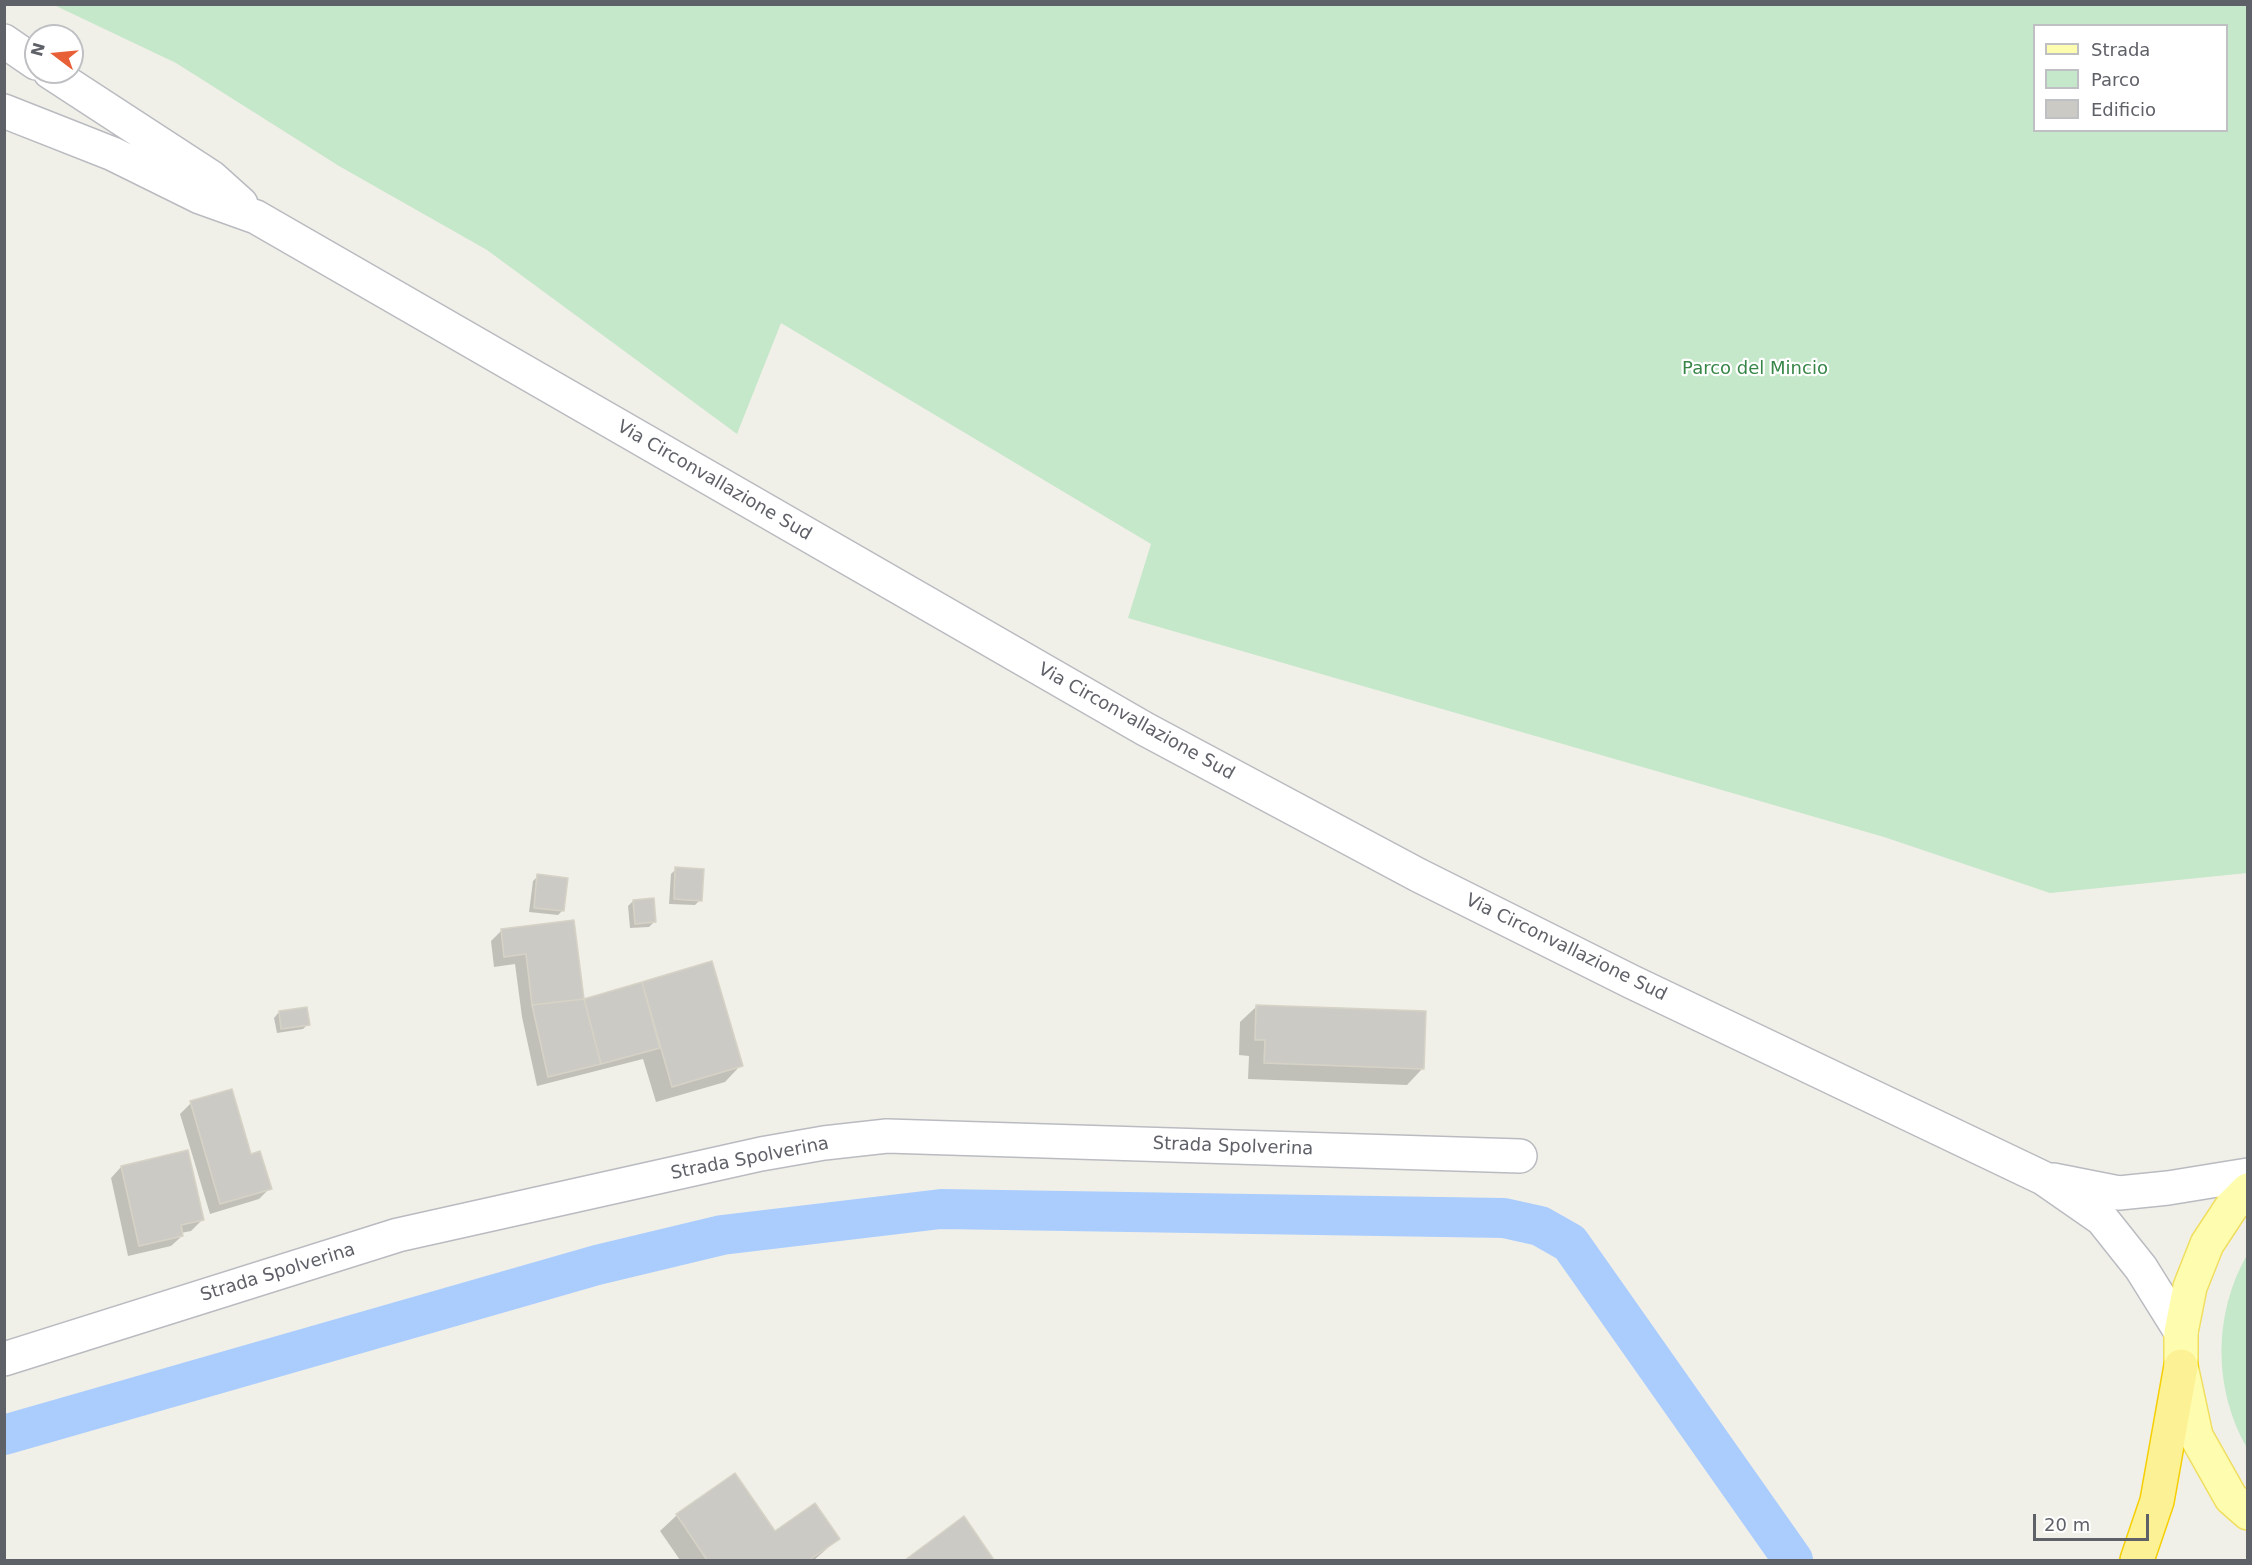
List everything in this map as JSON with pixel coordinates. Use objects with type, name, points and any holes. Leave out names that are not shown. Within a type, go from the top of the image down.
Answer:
[{"type":"highway","points":[[2137,1560],[2157,1501],[2181,1366]]},
{"type":"main road","points":[[4,41],[24,55]]},
{"type":"main road","points":[[68,84],[211,177],[256,217]]},
{"type":"main road","points":[[4,111],[113,154],[200,197],[256,217]]},
{"type":"main road","name":"Via Circonvallazione Sud","points":[[256,217],[1155,734],[1439,886],[2043,1178]]},
{"type":"main road","name":"Strada Spolverina","points":[[4,1359],[398,1235],[761,1154],[824,1143],[887,1136],[1520,1156]]},
{"type":"main road","points":[[2043,1178],[2119,1193],[2168,1188],[2247,1175]]},
{"type":"main road","points":[[2043,1178],[2102,1219],[2141,1268],[2181,1332]]},
{"type":"main road","points":[[2247,1190],[2232,1206],[2207,1244],[2190,1287],[2181,1332],[2181,1366],[2196,1436],[2231,1498],[2247,1513]]},
{"type":"green space","name":"Parco del Mincio","points":[[54,5],[2247,5],[2247,873],[2050,893],[1884,837],[1128,618],[1151,544],[781,323],[737,434],[487,250],[339,166],[176,63]]},
{"type":"green space","points":[[2247,1255],[2247,1448],[2228,1401],[2223,1377],[2222,1352],[2223,1326],[2228,1302]]},
{"type":"building","points":[[675,867],[704,869],[702,901],[674,899]]},
{"type":"building","points":[[537,874],[568,878],[564,911],[534,908]]},
{"type":"building","points":[[654,898],[656,922],[635,924],[633,900]]},
{"type":"building","points":[[574,920],[584,999],[532,1005],[526,954],[504,957],[501,929]]},
{"type":"building","points":[[712,961],[743,1066],[672,1087],[642,982]]},
{"type":"building","points":[[642,982],[660,1048],[601,1064],[584,999]]},
{"type":"building","points":[[584,999],[601,1064],[548,1077],[532,1005]]},
{"type":"building","points":[[1256,1005],[1426,1011],[1424,1069],[1264,1063],[1265,1040],[1255,1040]]},
{"type":"building","points":[[307,1007],[310,1025],[281,1029],[279,1011]]},
{"type":"building","points":[[232,1089],[251,1154],[260,1151],[272,1189],[220,1204],[190,1101]]},
{"type":"building","points":[[188,1150],[204,1220],[181,1225],[183,1236],[139,1246],[121,1166]]},
{"type":"building","points":[[735,1473],[775,1531],[815,1503],[840,1539],[809,1560],[707,1560],[676,1514]]},
{"type":"building","points":[[964,1516],[994,1560],[905,1560]]},
{"type":"waterway","points":[[4,1435],[597,1265],[722,1235],[941,1209],[1504,1218],[1540,1226],[1570,1243],[1793,1560]]}]
